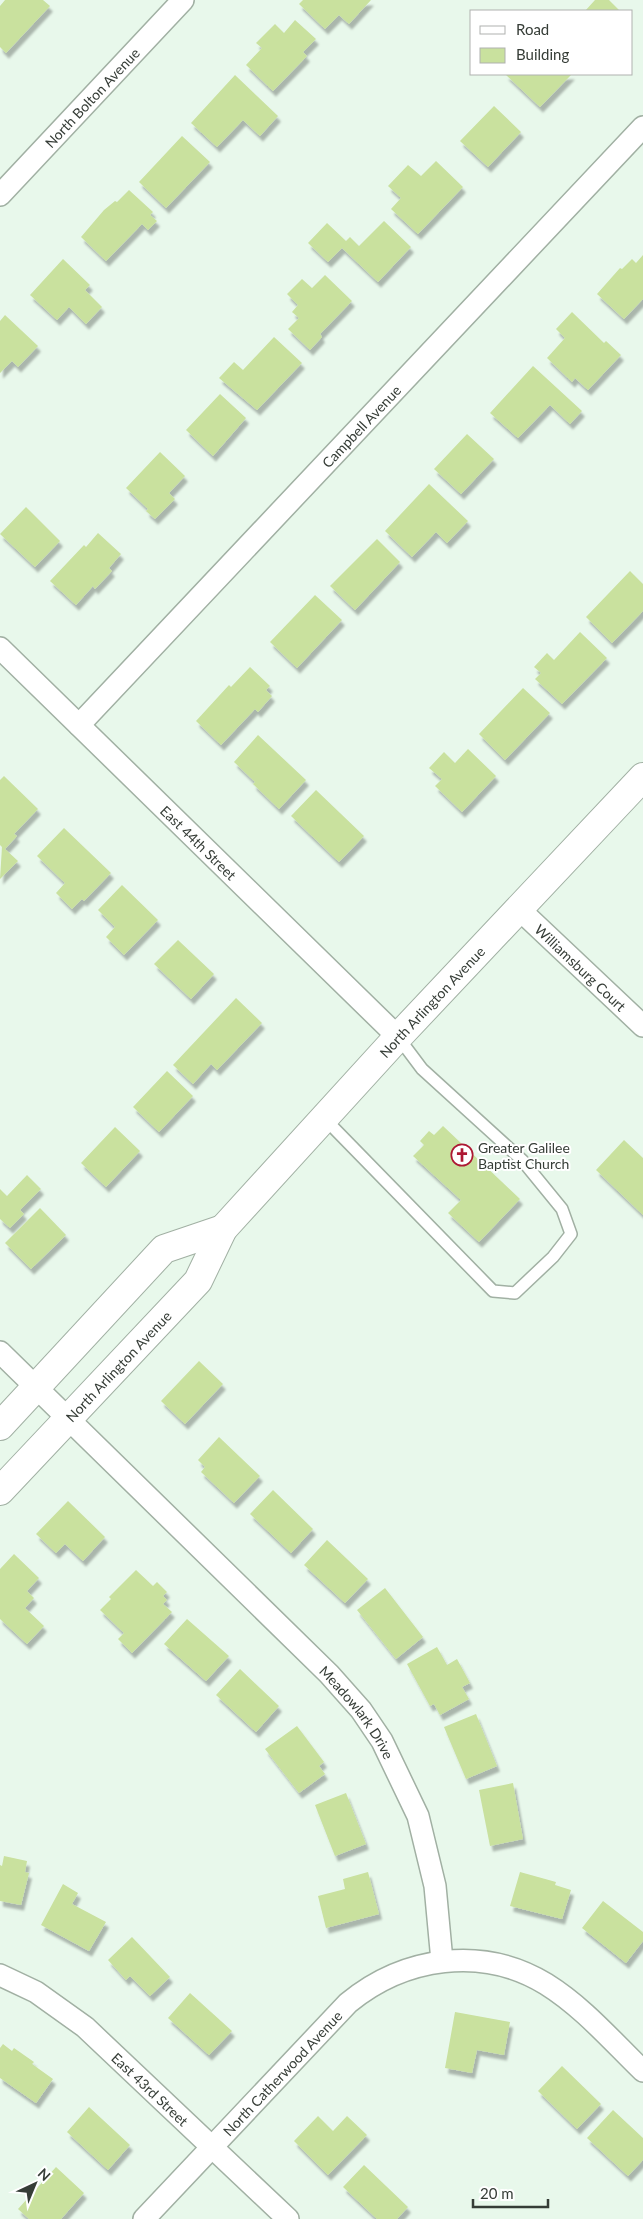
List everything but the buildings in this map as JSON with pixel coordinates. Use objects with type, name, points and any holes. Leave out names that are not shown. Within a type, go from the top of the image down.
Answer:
[{"type":"main road","name":"North Arlington Avenue","points":[[0,1491],[198,1281],[222,1230],[398,1036],[643,777]]},
{"type":"main road","name":"North Arlington Avenue","points":[[0,1426],[164,1249],[222,1230]]},
{"type":"street","name":"North Bolton Avenue","points":[[0,195],[183,0]]},
{"type":"street","name":"Campbell Avenue","points":[[79,725],[643,127]]},
{"type":"street","name":"East 44th Street","points":[[0,648],[398,1036]]},
{"type":"street","name":"Williamsburg Court","points":[[519,909],[643,1026]]},
{"type":"street","name":"Meadowlark Drive","points":[[0,1352],[329,1674],[361,1710],[382,1741],[418,1816],[435,1886],[442,1961]]},
{"type":"street","points":[[442,1961],[466,1961],[502,1965],[546,1984],[575,2005],[643,2070]]},
{"type":"street","name":"North Catherwood Avenue","points":[[144,2219],[356,1996],[396,1973],[420,1965],[442,1961]]},
{"type":"street","name":"East 43rd Street","points":[[0,1975],[36,1992],[84,2028],[288,2219]]},
{"type":"lane","points":[[324,1118],[493,1291],[515,1293],[553,1257],[571,1234],[562,1209],[522,1160],[422,1069],[398,1036]]},
{"type":"place","name":"Greater Galilee Baptist Church","points":[[462,1155]]}]
